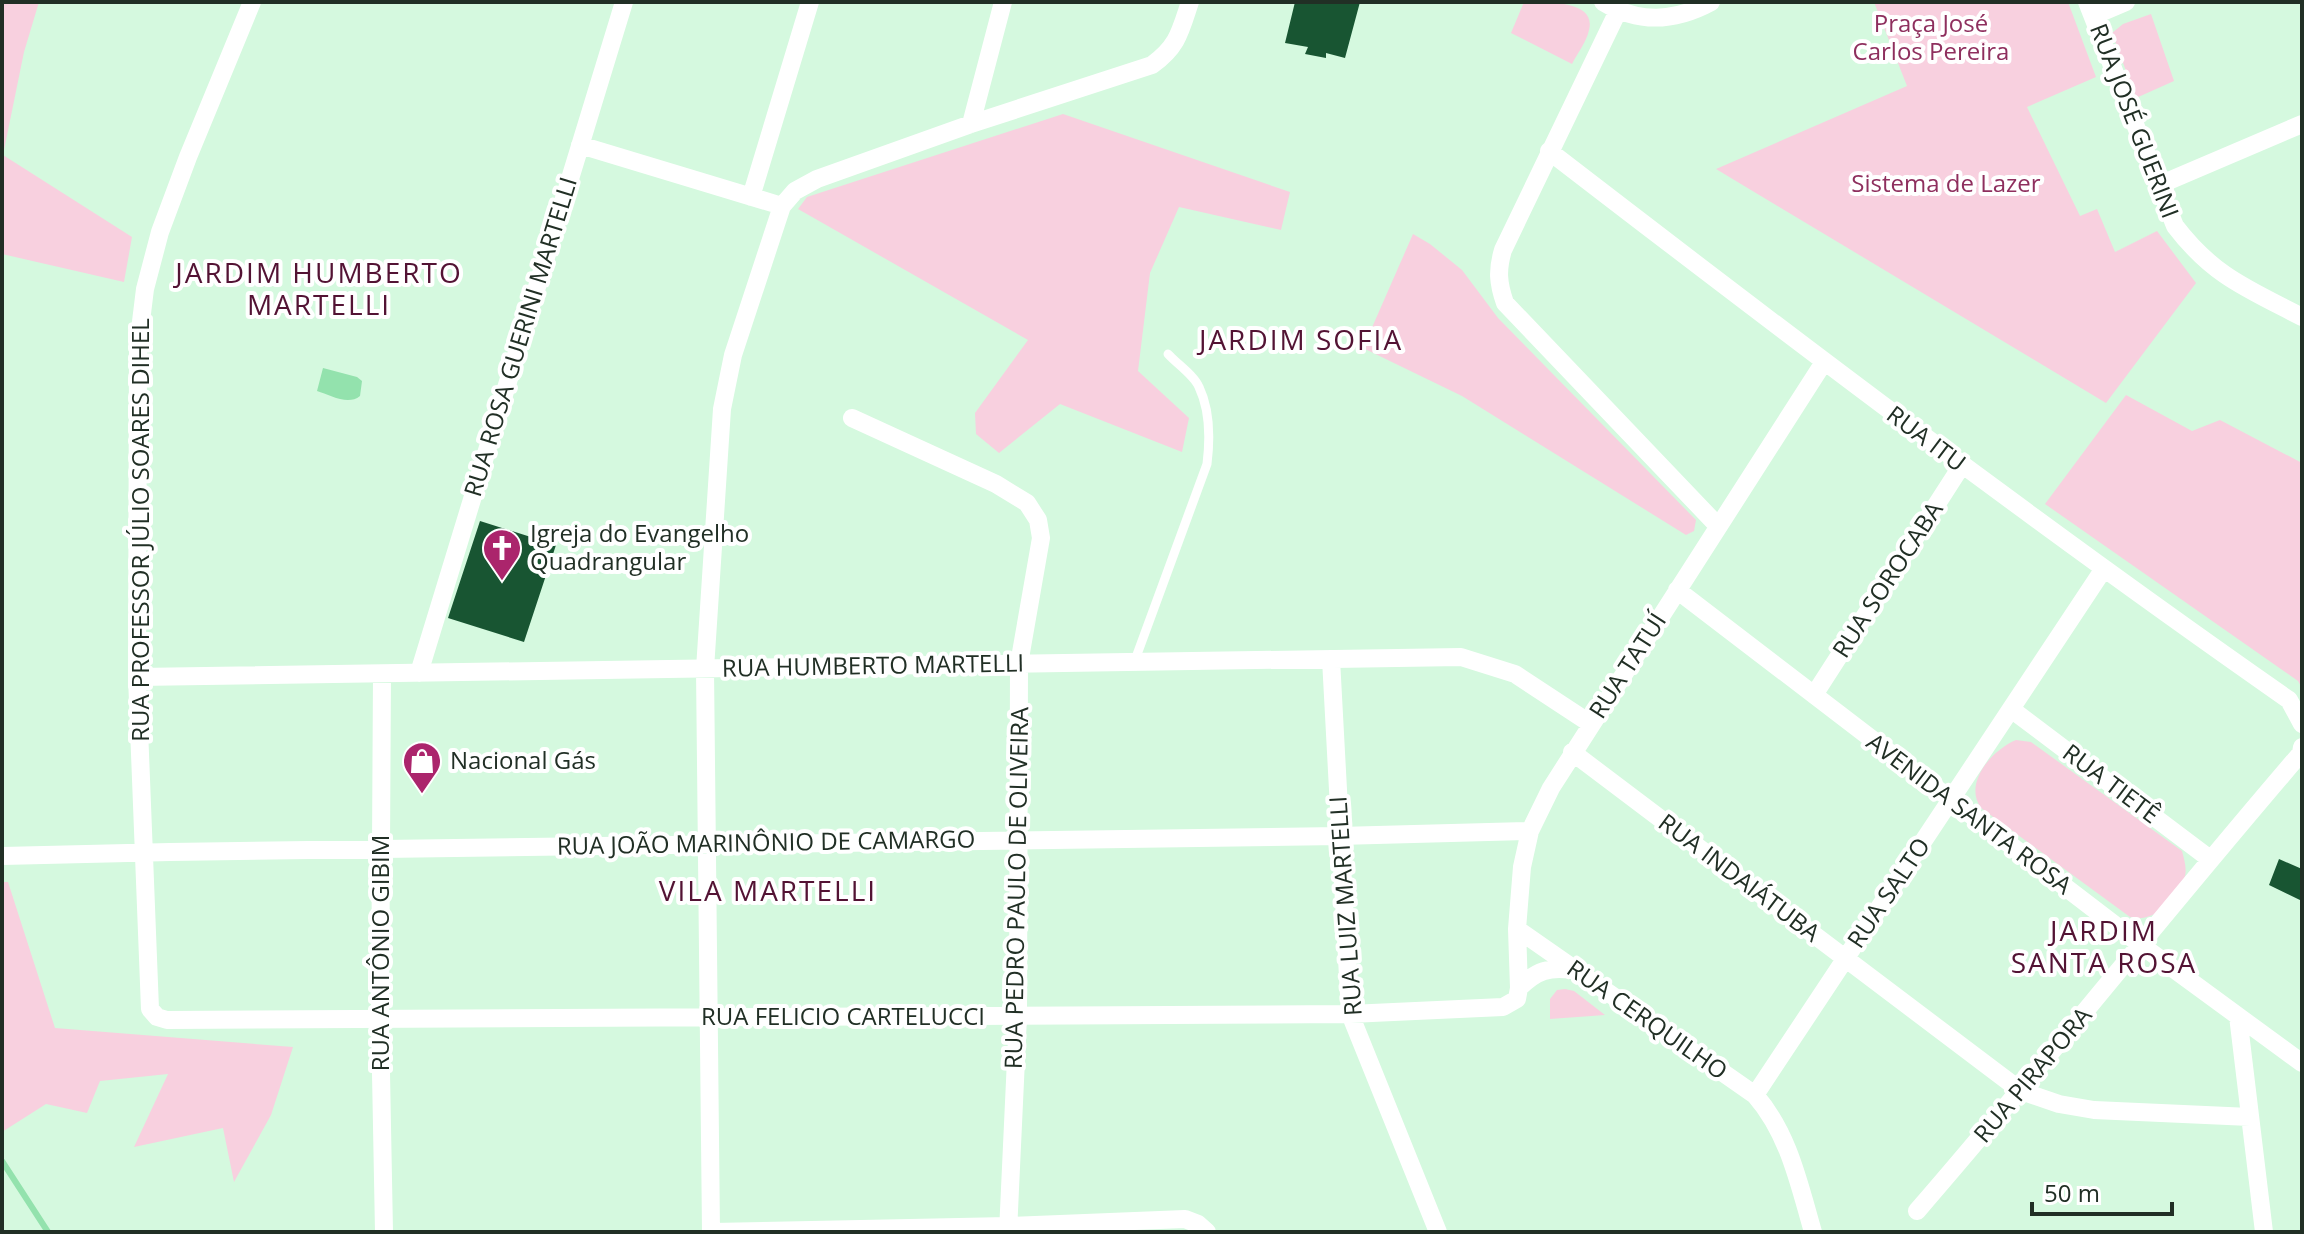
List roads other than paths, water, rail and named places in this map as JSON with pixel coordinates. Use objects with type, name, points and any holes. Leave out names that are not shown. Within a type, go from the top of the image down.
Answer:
[{"type":"street","name":"RUA PROFESSOR JÚLIO SOARES DIHEL","points":[[167,1020],[157,1017],[150,1009],[143,852],[137,677],[138,346],[145,289],[160,232],[252,2]]},
{"type":"street","name":"RUA ROSA GUERINI MARTELLI","points":[[419,673],[624,2]]},
{"type":"street","points":[[751,197],[810,2]]},
{"type":"street","points":[[971,124],[1003,2]]},
{"type":"street","points":[[1190,2],[1169,52],[1152,65],[971,124],[817,179],[795,191],[782,206],[733,355],[722,409],[705,669],[709,1018],[712,1232],[1107,1227],[1185,1219],[1207,1232]]},
{"type":"street","points":[[1711,2],[1677,16],[1660,19],[1645,19],[1610,6],[1503,250],[1498,269],[1499,286],[1505,303],[1718,526]]},
{"type":"street","points":[[2090,9],[2126,2]]},
{"type":"street","name":"RUA JOSÉ GUERINI","points":[[2090,9],[2175,226],[2195,252],[2228,279],[2302,317]]},
{"type":"street","points":[[2159,185],[2302,124]]},
{"type":"street","points":[[580,145],[782,206]]},
{"type":"street","name":"RUA ITU","points":[[1549,151],[1824,362],[2103,570],[2289,700],[2302,724]]},
{"type":"street","name":"RUA TATUÍ","points":[[1518,994],[1517,929],[1522,867],[1530,831],[1572,752],[1824,362]]},
{"type":"street","name":"RUA PEDRO PAULO DE OLIVEIRA","points":[[852,418],[996,484],[1027,503],[1038,520],[1041,538],[1019,664],[1018,1016],[1008,1229]]},
{"type":"street","name":"RUA SOROCABA","points":[[1814,695],[1962,465]]},
{"type":"street","name":"RUA SALTO","points":[[1755,1095],[2103,570]]},
{"type":"street","name":"AVENIDA SANTA ROSA","points":[[1677,590],[2141,945],[2302,1063]]},
{"type":"street","name":"RUA HUMBERTO MARTELLI","points":[[137,677],[1461,657],[1515,674],[1591,724]]},
{"type":"street","name":"RUA LUIZ MARTELLI","points":[[1331,659],[1350,1014],[1438,1232]]},
{"type":"street","name":"RUA ANTÔNIO GIBIM","points":[[382,675],[380,1020],[384,1232]]},
{"type":"street","name":"RUA TIETÊ","points":[[2011,709],[2210,859]]},
{"type":"street","points":[[2301,753],[2302,747]]},
{"type":"street","name":"RUA INDAIÁTUBA","points":[[1572,752],[2021,1091],[2059,1104],[2094,1110],[2250,1117]]},
{"type":"street","name":"RUA PIRAPORA","points":[[1917,1211],[2021,1091],[2210,859],[2301,753]]},
{"type":"street","name":"RUA JOÃO MARINÔNIO DE CAMARGO","points":[[2,856],[1530,831]]},
{"type":"street","name":"RUA CERQUILHO","points":[[1517,929],[1755,1095],[1772,1115],[1788,1148],[1813,1232]]},
{"type":"street","name":"RUA FELICIO CARTELUCCI","points":[[167,1020],[1350,1014],[1503,1007],[1541,970],[1576,971]]},
{"type":"street","points":[[2238,1016],[2264,1232]]},
{"type":"lane","points":[[1135,660],[1207,464],[1207,419],[1199,385],[1168,354]]},
{"type":"waterway","points":[[2,1161],[48,1232]]},
{"type":"place","name":"Igreja do Evangelho Quadrangular","points":[[502,582]]},
{"type":"place","name":"Nacional Gás","points":[[422,795]]},
{"type":"district","name":"JARDIM HUMBERTO MARTELLI","points":[[319,289]]},
{"type":"district","name":"JARDIM SOFIA","points":[[1301,340]]},
{"type":"district","name":"VILA MARTELLI","points":[[768,891]]},
{"type":"district","name":"JARDIM SANTA ROSA","points":[[2104,947]]},
{"type":"park label","name":"Praça José Carlos Pereira","points":[[1931,38]]},
{"type":"park label","name":"Sistema de Lazer","points":[[1946,184]]}]
